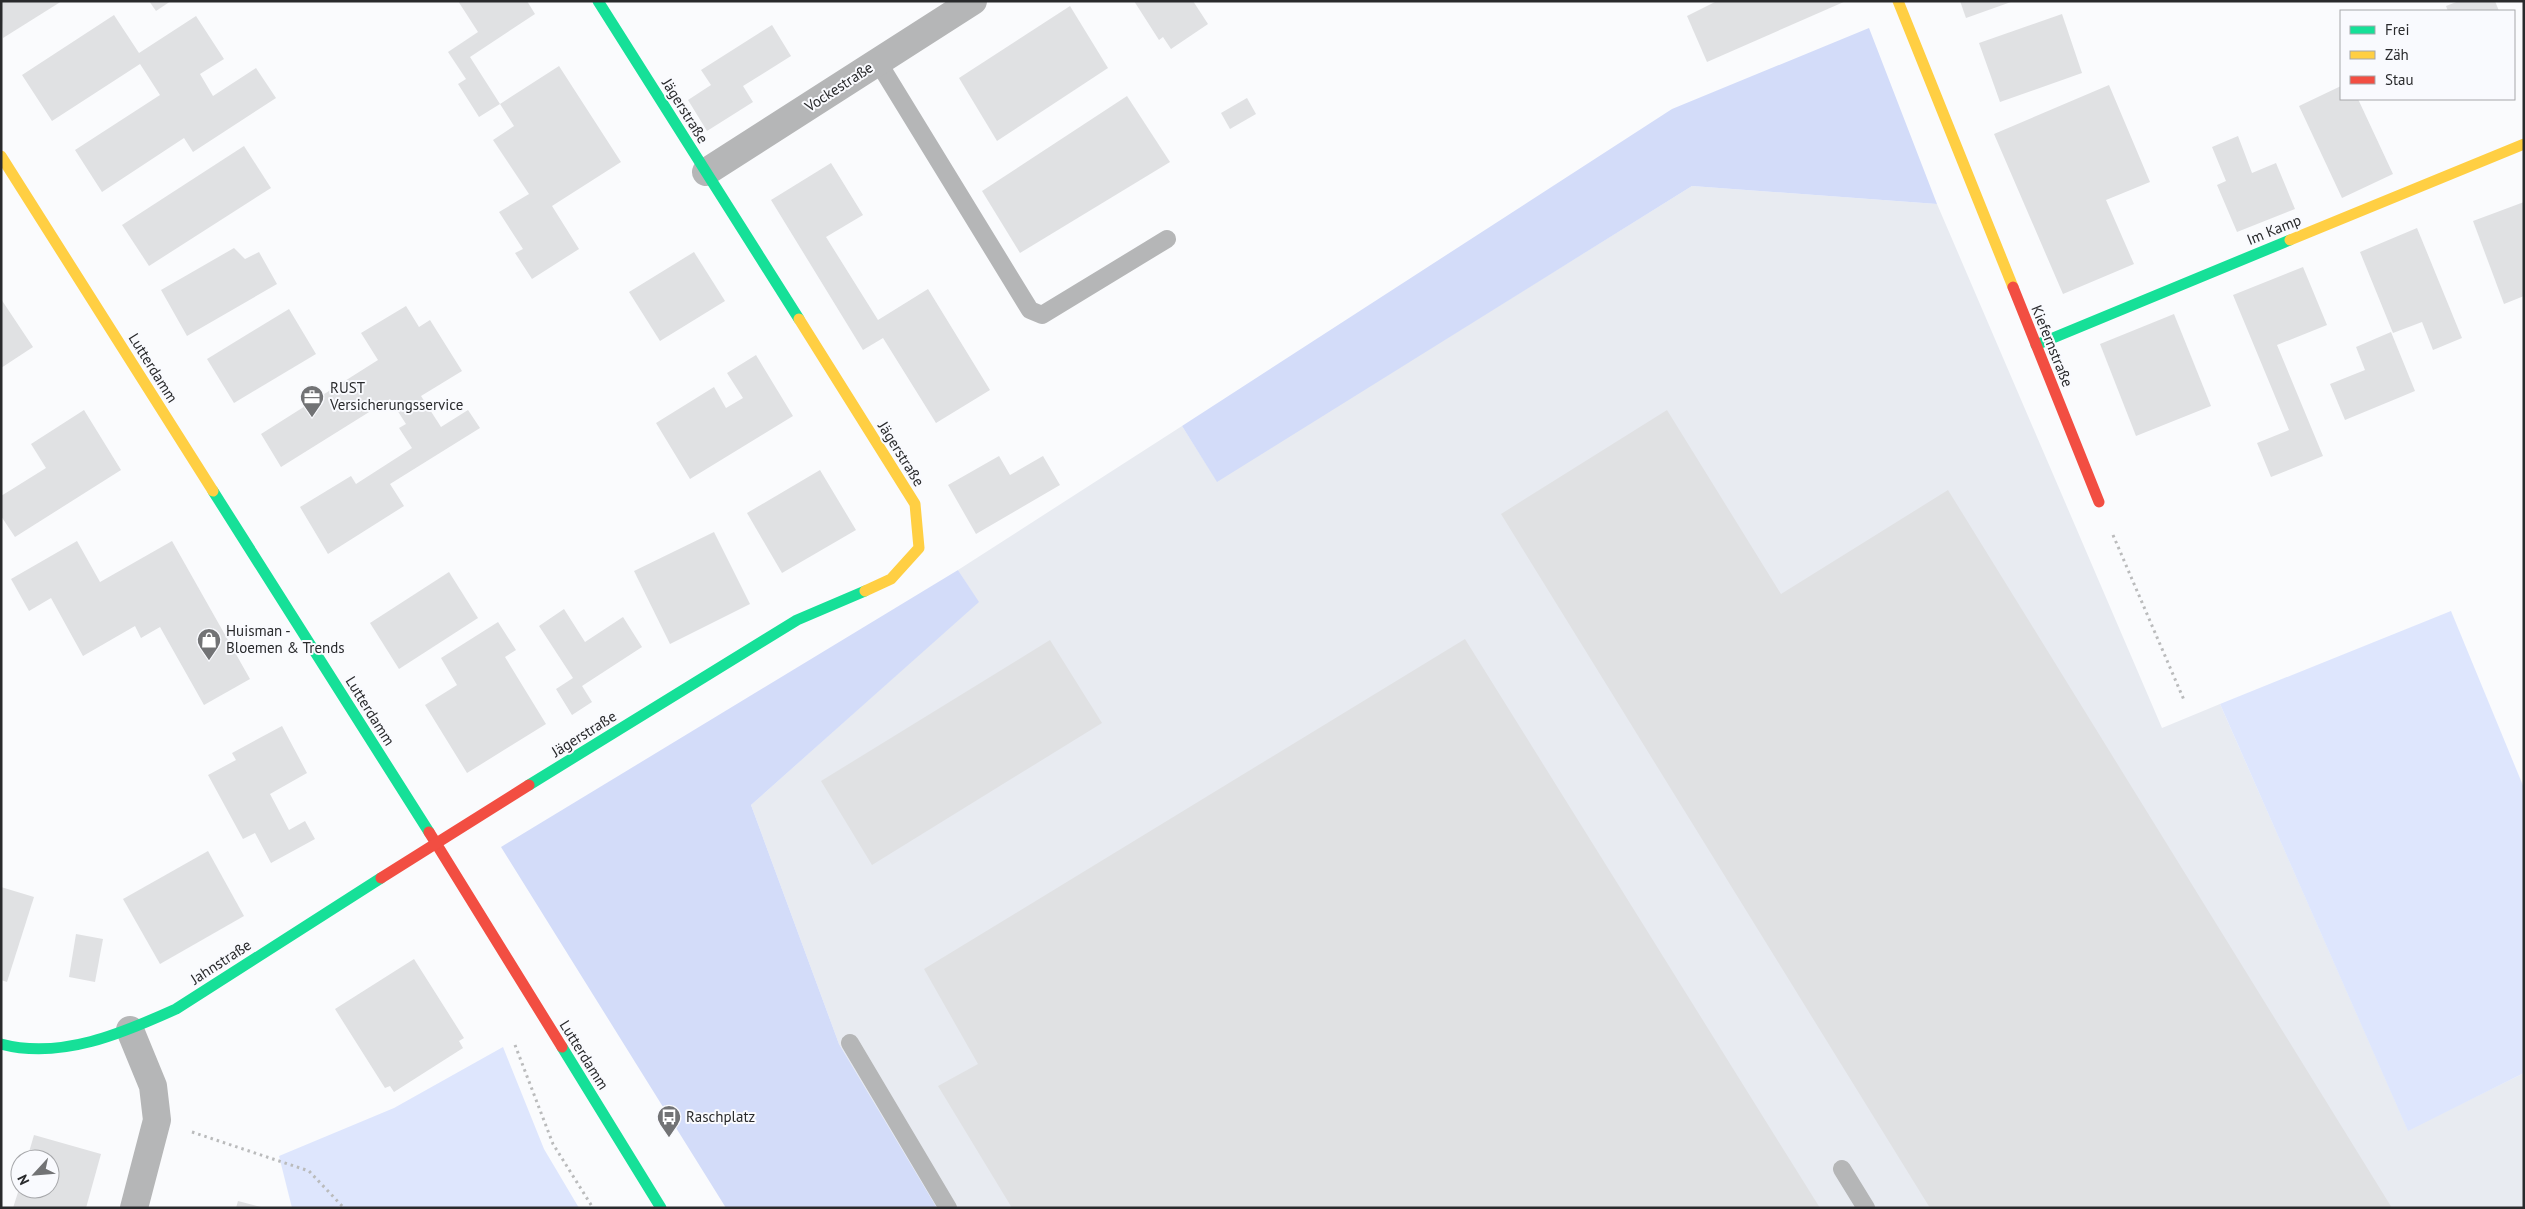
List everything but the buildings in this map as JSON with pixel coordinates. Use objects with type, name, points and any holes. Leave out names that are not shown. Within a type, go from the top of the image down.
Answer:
[{"type":"street","name":"Jägerstraße","points":[[436,843],[797,620],[891,579],[919,548],[915,504],[598,1]]},
{"type":"street","name":"Vockestraße","points":[[706,172],[973,1]]},
{"type":"street","name":"Kiefernstraße","points":[[1898,1],[2099,502]]},
{"type":"street","name":"Im Kamp","points":[[2036,345],[2524,144]]},
{"type":"street","name":"Lutterdamm","points":[[1,156],[436,843],[661,1208]]},
{"type":"street","name":"Jahnstraße","points":[[1,1044],[44,1048],[84,1045],[130,1030],[176,1009],[436,843]]},
{"type":"street","points":[[130,1030],[153,1086],[157,1120],[134,1208]]},
{"type":"lane","points":[[878,62],[1030,310],[1042,315],[1167,239]]},
{"type":"lane","points":[[850,1044],[948,1208]]},
{"type":"lane","points":[[1842,1169],[1866,1208]]},
{"type":"path","points":[[2099,502],[2184,700]]},
{"type":"path","points":[[157,1120],[309,1171],[344,1208]]},
{"type":"shaded area","points":[[1869,28],[1937,204],[1692,186],[1217,482],[1182,426],[1672,109]]},
{"type":"shaded area","points":[[1692,186],[1937,204],[2162,728],[2220,704],[2408,1130],[2524,1073],[2524,1208],[937,1208],[839,1044],[751,805],[978,602],[958,570],[1182,426],[1217,481]]},
{"type":"shaded area","points":[[958,570],[979,602],[751,805],[839,1044],[937,1208],[726,1208],[501,847]]},
{"type":"shaded area","points":[[2451,611],[2524,788],[2524,1073],[2408,1131],[2220,704]]},
{"type":"shaded area","points":[[503,1047],[544,1149],[579,1208],[292,1208],[279,1156],[394,1108]]},
{"type":"traffic: fast","points":[[598,1],[799,319]]},
{"type":"traffic: fast","points":[[2036,345],[2290,240]]},
{"type":"traffic: fast","points":[[213,491],[429,832]]},
{"type":"traffic: fast","points":[[529,785],[797,620],[865,591]]},
{"type":"traffic: fast","points":[[1,1044],[46,1049],[69,1046],[113,1035],[156,1018],[176,1009],[381,878]]},
{"type":"traffic: fast","points":[[562,1047],[661,1208]]},
{"type":"traffic: slow","points":[[1898,1],[2013,287]]},
{"type":"traffic: slow","points":[[2290,240],[2524,144]]},
{"type":"traffic: slow","points":[[1,156],[213,491]]},
{"type":"traffic: slow","points":[[799,319],[915,504],[919,548],[891,579],[865,591]]},
{"type":"traffic: jam","points":[[2013,287],[2099,502]]},
{"type":"traffic: jam","points":[[381,878],[529,785]]},
{"type":"traffic: jam","points":[[429,832],[562,1047]]},
{"type":"place","name":"RUST Versicherungsservice","points":[[312,418]]},
{"type":"place","name":"Huisman - Bloemen & Trends","points":[[209,661]]},
{"type":"place","name":"Raschplatz","points":[[669,1138]]}]
